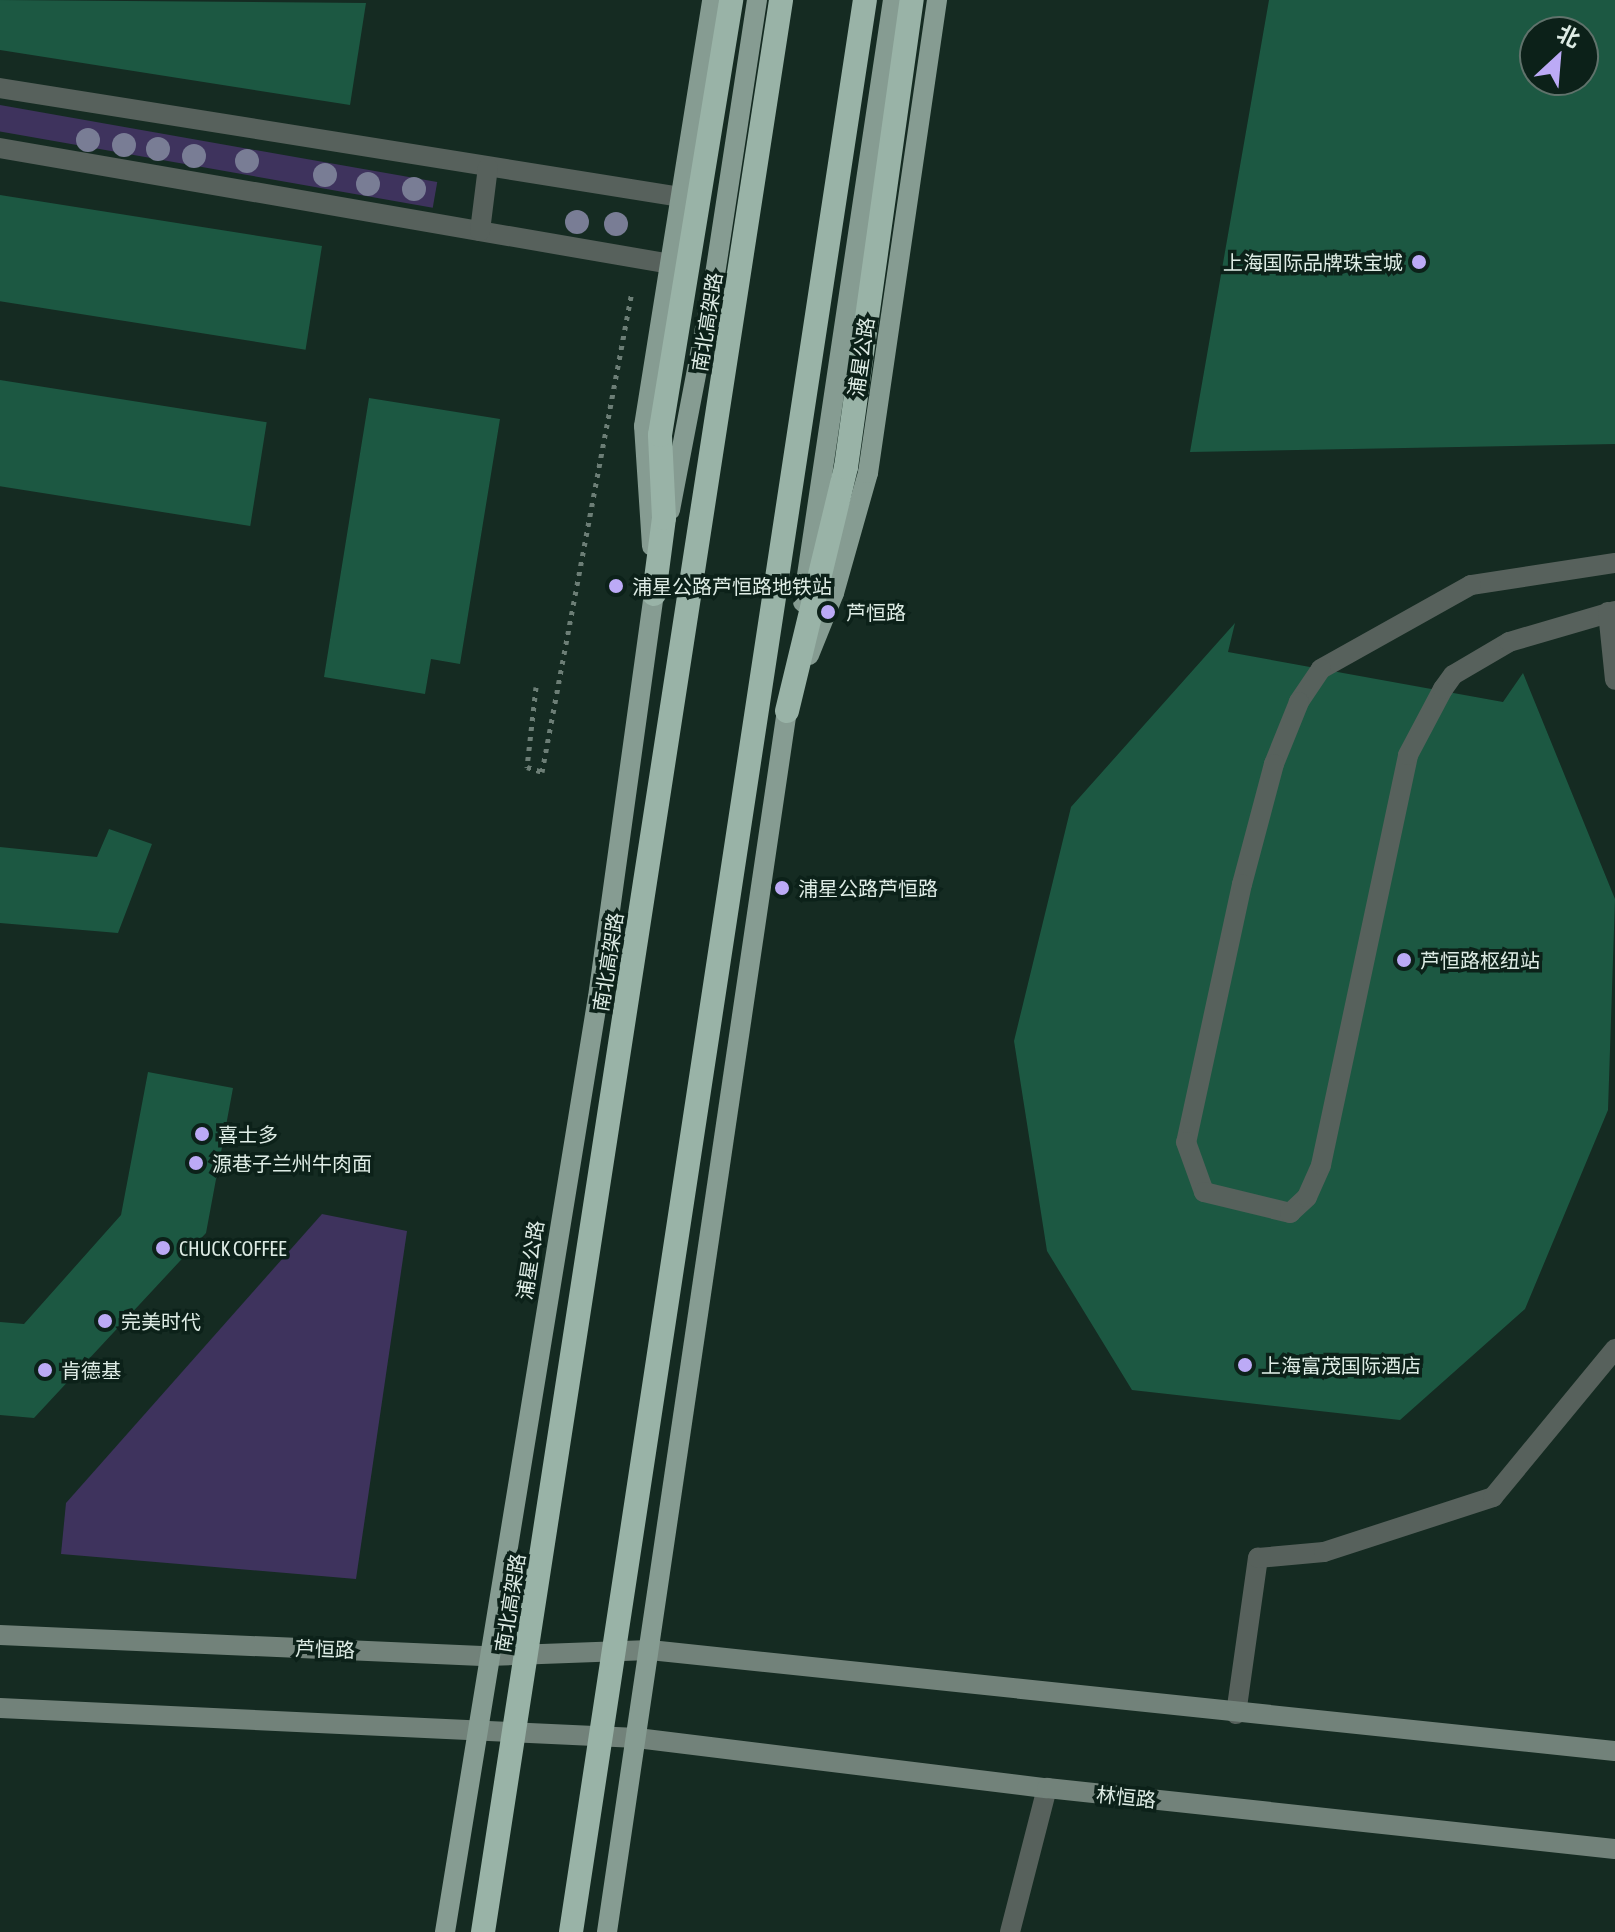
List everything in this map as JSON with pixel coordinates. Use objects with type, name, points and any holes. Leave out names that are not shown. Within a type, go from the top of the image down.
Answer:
[{"type":"highway","points":[[654,594],[664,518],[660,435],[731,0]]},
{"type":"highway","name":"南北高架路","points":[[483,1932],[781,0]]},
{"type":"highway","points":[[571,1932],[865,0]]},
{"type":"highway","points":[[787,711],[846,467],[912,0]]},
{"type":"main road","name":"浦星公路","points":[[654,594],[644,426],[712,0]]},
{"type":"main road","name":"浦星公路","points":[[445,1932],[598,997],[654,594],[714,281],[757,0]]},
{"type":"main road","name":"浦星公路","points":[[607,1932],[893,0]]},
{"type":"main road","name":"浦星公路","points":[[787,711],[834,593],[868,473],[937,0]]},
{"type":"main road","name":"芦恒路","points":[[0,1635],[488,1656],[650,1650]]},
{"type":"main road","points":[[650,1650],[1236,1714],[1615,1751]]},
{"type":"main road","points":[[0,1708],[477,1728],[637,1738]]},
{"type":"main road","name":"林恒路","points":[[637,1738],[1047,1788],[1615,1849]]},
{"type":"lane","points":[[0,88],[681,197]]},
{"type":"lane","points":[[0,148],[670,264]]},
{"type":"lane","points":[[480,231],[488,167]]},
{"type":"lane","points":[[1615,563],[1471,585],[1321,669],[1299,702],[1274,764],[1242,884],[1186,1142],[1204,1192],[1290,1213],[1307,1197],[1321,1165],[1408,755],[1453,675],[1509,642],[1612,612],[1615,680]]},
{"type":"lane","points":[[1236,1714],[1258,1558],[1324,1552],[1493,1497],[1615,1349]]},
{"type":"lane","points":[[1010,1932],[1047,1788]]},
{"type":"path","points":[[536,687],[527,767],[542,772],[632,292]]},
{"type":"shaded area","points":[[0,105],[437,182],[433,208],[0,131]]},
{"type":"shaded area","points":[[322,1214],[407,1231],[356,1579],[61,1554],[66,1503]]},
{"type":"building","points":[[0,0],[366,3],[350,105],[0,50]]},
{"type":"building","name":"上海国际品牌珠宝城","points":[[1269,0],[1615,0],[1615,444],[1190,452]]},
{"type":"building","points":[[0,195],[322,246],[306,350],[0,301]]},
{"type":"building","points":[[0,380],[267,422],[250,526],[0,486]]},
{"type":"building","points":[[369,398],[500,419],[460,664],[431,659],[425,694],[324,677]]},
{"type":"building","points":[[1235,623],[1228,652],[1503,702],[1523,673],[1615,899],[1608,1110],[1525,1309],[1400,1420],[1132,1390],[1047,1251],[1014,1041],[1071,807]]},
{"type":"building","points":[[109,829],[152,844],[118,933],[0,923],[0,847],[97,857]]},
{"type":"building","points":[[148,1072],[233,1088],[206,1233],[34,1418],[0,1415],[0,1322],[24,1324],[121,1215]]},
{"type":"place","name":"上海国际品牌珠宝城","points":[[1419,262]]},
{"type":"place","name":"浦星公路芦恒路地铁站","points":[[616,586]]},
{"type":"place","name":"芦恒路","points":[[828,612]]},
{"type":"place","name":"浦星公路芦恒路","points":[[782,888]]},
{"type":"place","name":"芦恒路枢纽站","points":[[1404,960]]},
{"type":"place","name":"喜士多","points":[[202,1134]]},
{"type":"place","name":"源巷子兰州牛肉面","points":[[196,1163]]},
{"type":"place","name":"CHUCK COFFEE","points":[[163,1248]]},
{"type":"place","name":"完美时代","points":[[105,1321]]},
{"type":"place","name":"上海富茂国际酒店","points":[[1245,1365]]},
{"type":"place","name":"肯德基","points":[[45,1370]]}]
